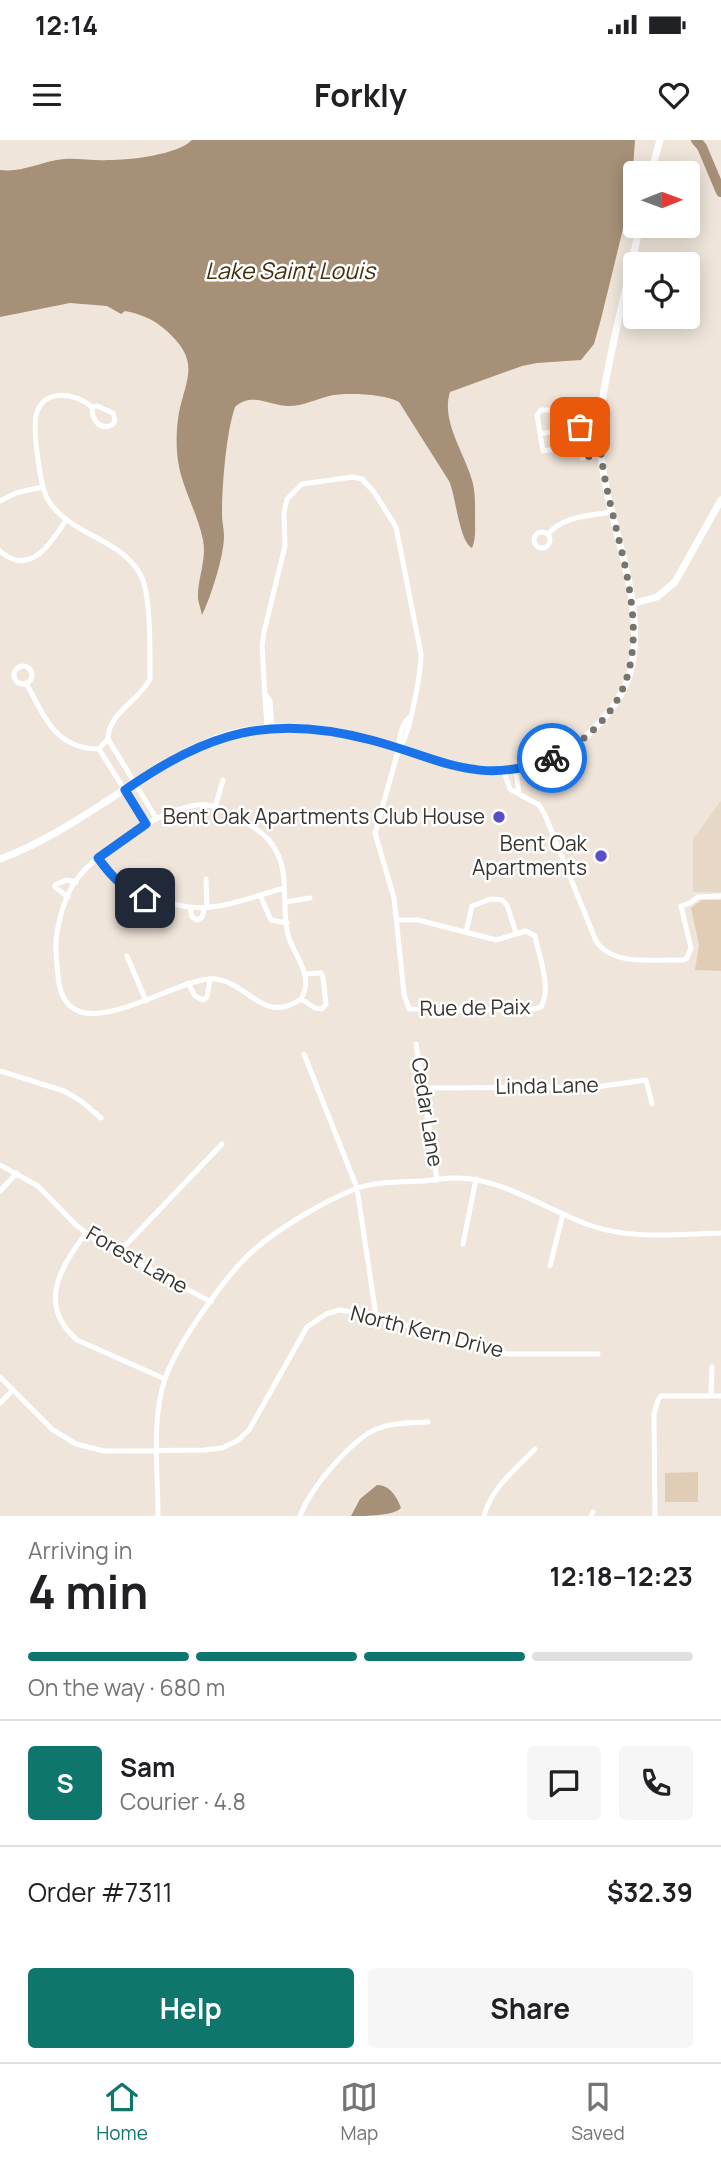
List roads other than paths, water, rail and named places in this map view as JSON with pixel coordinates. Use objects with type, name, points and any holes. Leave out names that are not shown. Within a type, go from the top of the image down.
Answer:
[{"type":"main road","points":[[654,161],[660,140]]},
{"type":"main road","points":[[0,859],[33,846],[134,783],[204,744],[243,731],[321,729],[399,748],[458,767],[503,771],[516,770],[558,755],[590,733],[613,708],[626,686],[635,639],[632,604],[601,454],[600,410],[637,238]]},
{"type":"main road","points":[[632,604],[657,597],[675,582],[721,500]]},
{"type":"street","points":[[93,407],[92,413],[97,424],[107,427],[112,425],[113,413],[103,407],[93,407],[75,396],[61,395],[49,398],[40,405],[35,426],[42,487],[49,501],[66,520],[129,559],[138,568],[146,593],[150,679],[145,689],[111,723],[108,739],[99,749]]},
{"type":"street","points":[[582,445],[543,451],[537,415],[541,410],[578,410],[582,445],[582,458],[601,454]]},
{"type":"street","points":[[540,434],[580,427]]},
{"type":"street","name":"Rue de Paix","points":[[270,729],[270,701],[266,695],[262,646],[285,547],[284,513],[287,499],[302,484],[352,477],[362,479],[374,492],[396,527],[421,654],[421,668],[404,743],[399,748],[375,833],[389,875],[397,920],[404,994],[410,1009],[529,1010],[541,1007],[546,999],[535,936],[526,932],[516,933]]},
{"type":"street","points":[[0,501],[16,493],[42,487]]},
{"type":"street","points":[[548,534],[555,525],[564,521],[611,512]]},
{"type":"street","points":[[0,551],[15,559],[38,555],[48,548],[66,520]]},
{"type":"street","points":[[26,684],[61,739],[79,747],[99,749]]},
{"type":"street","points":[[108,739],[156,818]]},
{"type":"street","points":[[99,749],[146,824]]},
{"type":"street","points":[[516,770],[519,794]]},
{"type":"street","points":[[503,771],[510,789],[539,805],[596,941],[602,950],[614,957],[674,960],[687,958],[691,954],[691,948],[681,906],[698,897],[721,896]]},
{"type":"street","points":[[215,807],[223,780]]},
{"type":"street","points":[[187,806],[215,807],[254,827],[268,839],[277,852],[284,888],[288,935],[305,974],[306,985],[301,999],[291,1006],[266,1007],[233,985],[210,980],[188,984],[127,1009],[84,1012],[68,1004],[59,988],[56,939],[59,918],[68,897],[76,882],[98,858],[156,818],[187,806]]},
{"type":"street","points":[[98,858],[113,878],[129,891],[145,898],[190,908],[219,906],[284,888]]},
{"type":"street","points":[[190,908],[191,917],[197,920],[202,917],[206,907],[206,879]]},
{"type":"street","points":[[68,897],[61,894],[55,885],[61,880],[76,882]]},
{"type":"street","points":[[260,895],[271,920],[286,923]]},
{"type":"street","points":[[285,902],[310,898]]},
{"type":"street","points":[[397,920],[418,920],[496,940],[516,933],[507,905],[502,900],[491,899],[472,906],[466,932]]},
{"type":"street","points":[[127,956],[146,1000]]},
{"type":"street","points":[[301,999],[315,1008],[322,1009],[326,1004],[321,973],[305,974]]},
{"type":"street","points":[[188,984],[195,996],[203,1000],[207,996],[210,980]]},
{"type":"street","name":"Cedar Lane","points":[[416,1044],[437,1180]]},
{"type":"street","points":[[304,1054],[357,1188],[376,1316]]},
{"type":"street","points":[[0,1071],[64,1091],[102,1118]]},
{"type":"street","name":"Linda Lane","points":[[424,1088],[596,1087],[646,1080],[652,1104]]},
{"type":"street","points":[[120,1251],[222,1144]]},
{"type":"street","name":"Forest Lane","points":[[0,1165],[38,1186],[86,1233],[211,1302]]},
{"type":"street","points":[[0,1191],[17,1173]]},
{"type":"street","points":[[158,1516],[159,1405],[174,1356],[211,1302],[254,1249],[298,1220],[357,1188],[437,1180],[476,1180],[518,1192],[591,1226],[620,1233],[721,1233]]},
{"type":"street","points":[[463,1244],[476,1180]]},
{"type":"street","points":[[550,1266],[563,1214]]},
{"type":"street","points":[[86,1233],[66,1259],[58,1275],[58,1313],[65,1330],[77,1340],[165,1379]]},
{"type":"street","name":"North Kern Drive","points":[[158,1451],[213,1449],[237,1441],[249,1430],[307,1327],[326,1314],[339,1310],[376,1316],[509,1354],[598,1354]]},
{"type":"street","points":[[711,1396],[712,1367]]},
{"type":"street","points":[[0,1377],[53,1430],[76,1444],[104,1451],[158,1451]]},
{"type":"street","points":[[0,1403],[13,1390]]},
{"type":"street","points":[[655,1516],[654,1414],[657,1400],[661,1396],[721,1396]]},
{"type":"street","points":[[300,1516],[315,1489],[364,1437],[378,1429],[400,1423],[428,1422]]},
{"type":"street","points":[[484,1516],[486,1506],[499,1487],[536,1449]]},
{"type":"water","name":"Lake Saint Louis","points":[[192,140],[635,140],[634,161],[623,161],[623,229],[594,344],[581,360],[522,366],[450,392],[448,413],[474,488],[475,531],[472,548],[464,537],[449,481],[399,402],[384,397],[354,394],[329,396],[292,406],[248,400],[235,407],[232,418],[223,490],[222,554],[202,615],[198,592],[204,555],[203,540],[178,464],[179,415],[188,376],[187,360],[179,344],[156,322],[139,314],[125,311],[121,314],[107,306],[70,303],[0,317],[0,170],[16,170],[64,159],[140,158],[165,153]]},
{"type":"water","points":[[377,1485],[389,1489],[401,1508],[386,1514],[351,1516],[360,1499]]},
{"type":"waterway","points":[[696,140],[702,147],[721,192]]},
{"type":"place","name":"Bent Oak Apartments Club House","points":[[499,817]]},
{"type":"place","name":"Bent Oak Apartments","points":[[601,856]]}]
